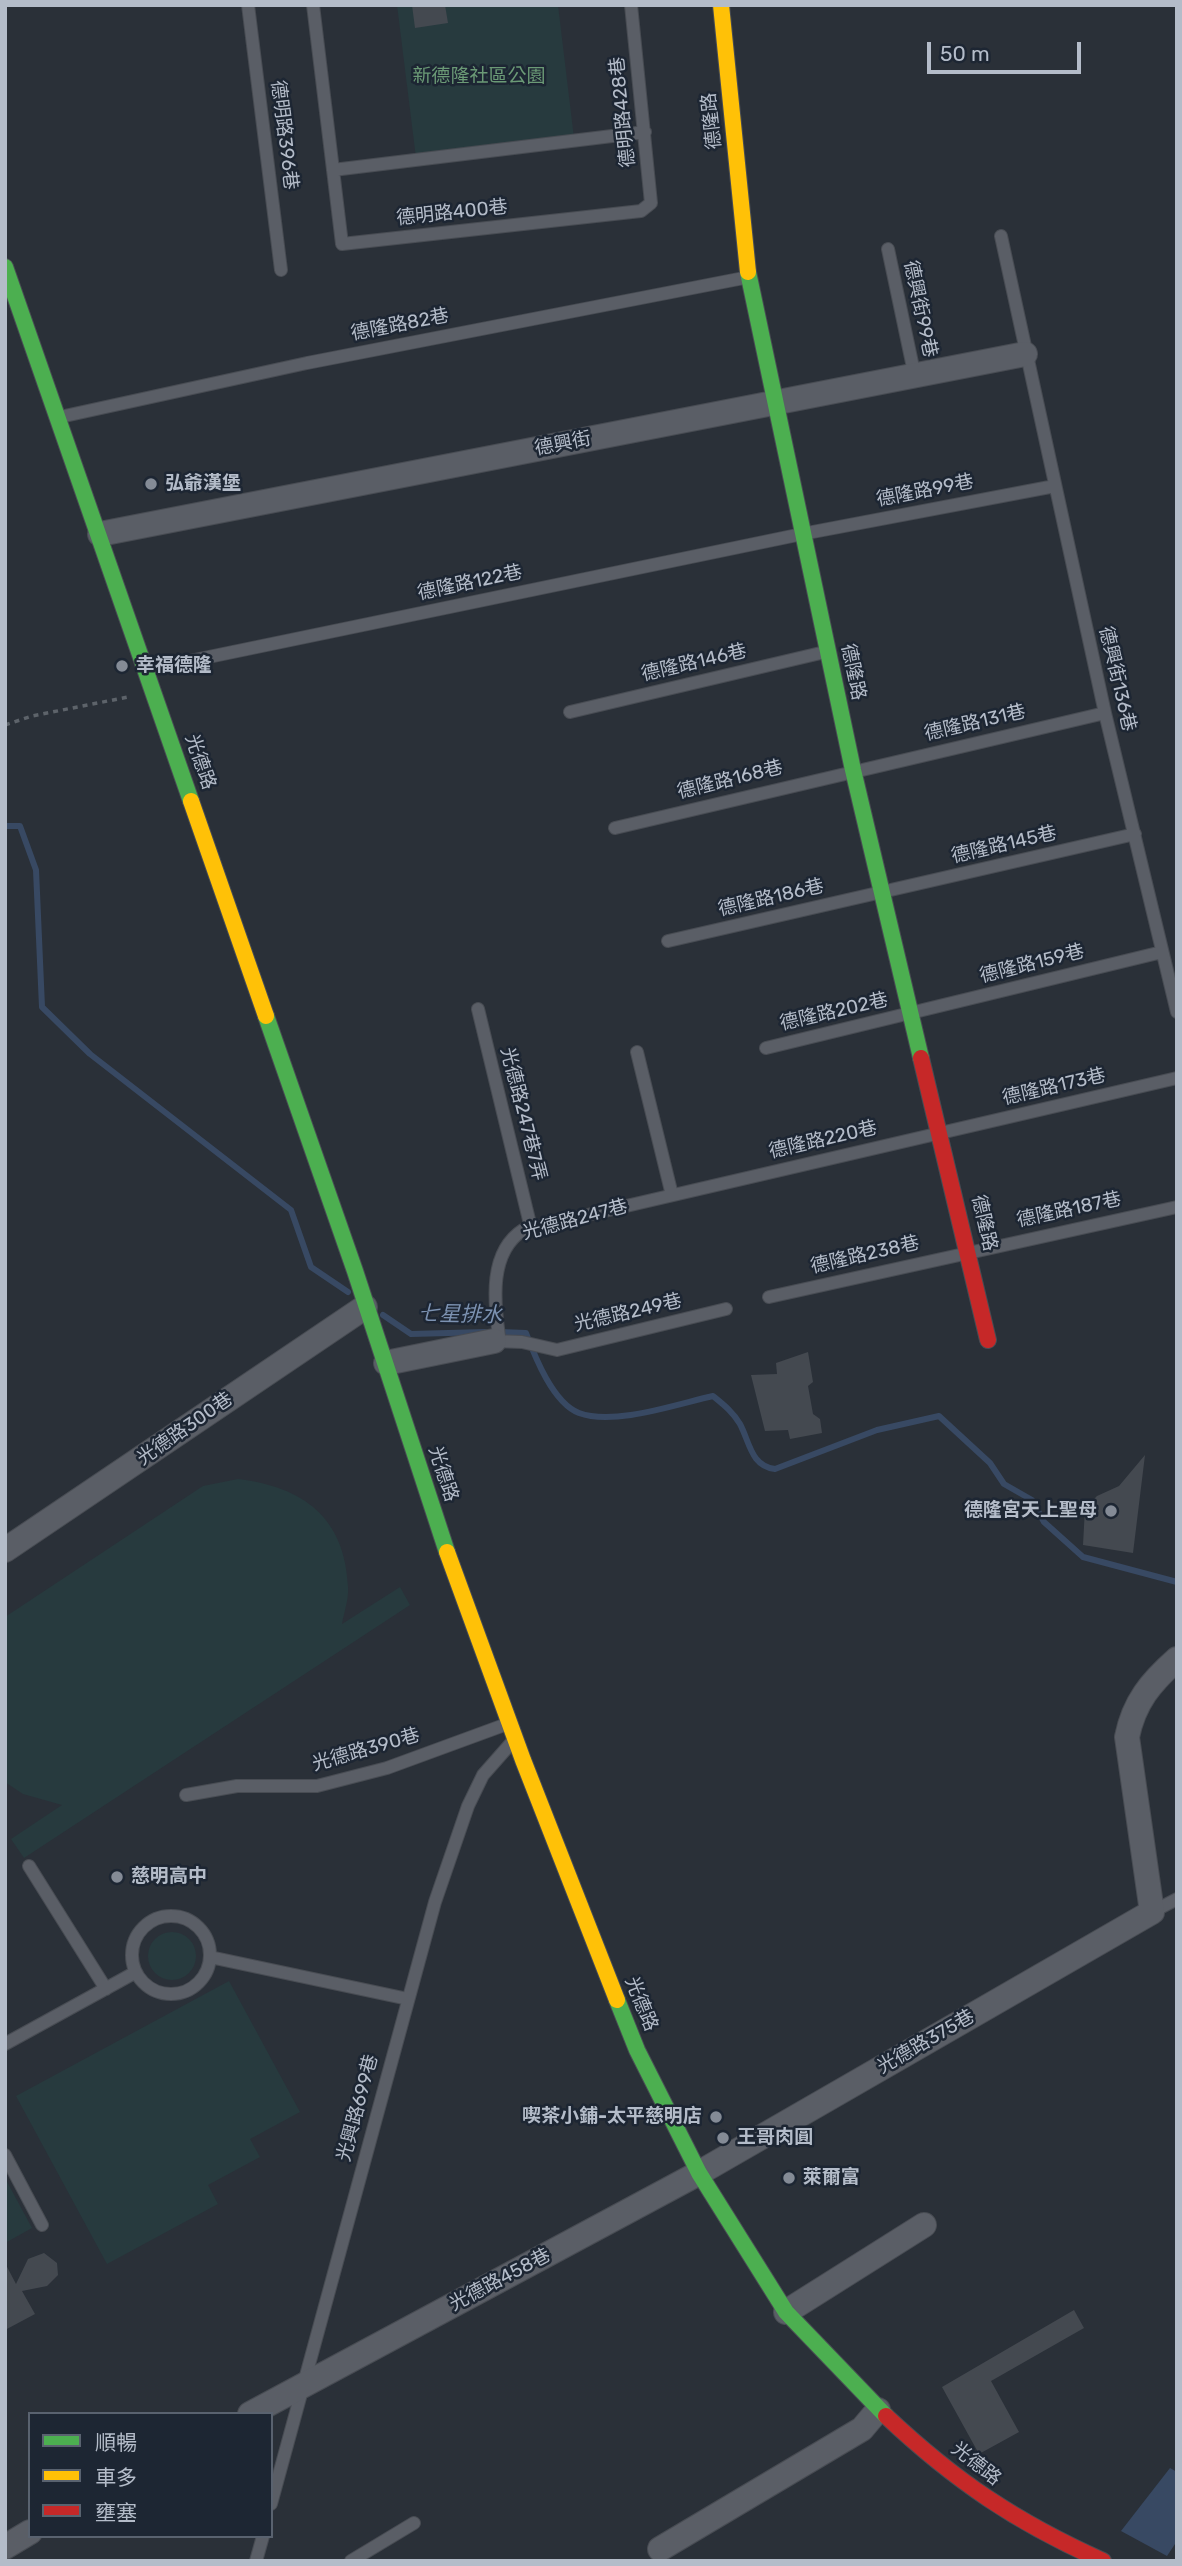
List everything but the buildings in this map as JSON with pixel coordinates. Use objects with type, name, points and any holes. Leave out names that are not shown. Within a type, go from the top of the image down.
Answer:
[{"type":"street","name":"德隆路","points":[[721,5],[749,277],[853,771],[988,1340]]},
{"type":"street","name":"光德路","points":[[5,267],[355,1271],[430,1505],[515,1739],[637,2050],[699,2173],[786,2312],[878,2410],[982,2496],[1018,2520],[1103,2561]]},
{"type":"street","name":"德興街","points":[[100,534],[1025,354]]},
{"type":"street","name":"光德路300巷","points":[[5,1550],[365,1307]]},
{"type":"street","points":[[386,1363],[496,1327]]},
{"type":"street","points":[[1152,1912],[1127,1737],[1134,1708],[1143,1692],[1177,1659]]},
{"type":"street","name":"光德路375巷","points":[[699,2173],[1152,1912]]},
{"type":"street","name":"光德路458巷","points":[[254,2412],[699,2173]]},
{"type":"street","points":[[786,2312],[924,2225]]},
{"type":"street","points":[[660,2549],[862,2429],[878,2410]]},
{"type":"street","points":[[5,2547],[28,2533]]},
{"type":"lane","name":"德明路396巷","points":[[248,5],[281,270]]},
{"type":"lane","name":"德明路400巷","points":[[313,5],[342,244],[640,211]]},
{"type":"lane","name":"德明路428巷","points":[[631,5],[650,203],[640,211]]},
{"type":"lane","points":[[333,170],[645,132]]},
{"type":"lane","name":"德興街136巷","points":[[1001,236],[1105,713],[1177,1012]]},
{"type":"lane","name":"德興街99巷","points":[[888,249],[915,377]]},
{"type":"lane","name":"德隆路82巷","points":[[59,418],[307,363],[749,277]]},
{"type":"lane","name":"德隆路99巷","points":[[802,534],[1055,486]]},
{"type":"lane","name":"德隆路122巷","points":[[146,670],[802,534]]},
{"type":"lane","name":"德隆路146巷","points":[[570,712],[827,651]]},
{"type":"lane","name":"德隆路131巷","points":[[853,771],[1105,713]]},
{"type":"lane","name":"德隆路168巷","points":[[615,828],[853,771]]},
{"type":"lane","name":"德隆路145巷","points":[[883,892],[1135,834]]},
{"type":"lane","name":"德隆路186巷","points":[[668,941],[883,892]]},
{"type":"lane","name":"德隆路159巷","points":[[912,1013],[1162,952]]},
{"type":"lane","name":"光德路247巷7弄","points":[[478,1009],[531,1228]]},
{"type":"lane","name":"德隆路202巷","points":[[766,1048],[912,1013]]},
{"type":"lane","points":[[637,1052],[672,1195]]},
{"type":"lane","name":"德隆路173巷","points":[[940,1133],[1177,1078]]},
{"type":"lane","name":"德隆路220巷","points":[[715,1185],[940,1133]]},
{"type":"lane","name":"光德路247巷","points":[[496,1327],[497,1268],[516,1234],[531,1228],[715,1185]]},
{"type":"lane","name":"德隆路187巷","points":[[969,1251],[1177,1207]]},
{"type":"lane","name":"德隆路238巷","points":[[769,1297],[969,1251]]},
{"type":"lane","name":"光德路249巷","points":[[496,1327],[522,1342],[557,1350],[726,1310]]},
{"type":"lane","name":"光德路390巷","points":[[186,1795],[237,1786],[317,1786],[387,1768],[510,1723]]},
{"type":"lane","name":"光興路699巷","points":[[273,2496],[435,1902],[468,1806],[482,1775],[515,1739]]},
{"type":"lane","points":[[29,1866],[106,1989]]},
{"type":"lane","name":"光德路375巷","points":[[1152,1912],[1177,1899]]},
{"type":"lane","points":[[169,1916],[193,1923],[202,1932],[210,1957],[200,1982],[177,1994],[153,1990],[135,1972],[132,1960],[137,1935],[156,1919],[169,1916]]},
{"type":"lane","points":[[210,1957],[408,1999]]},
{"type":"lane","points":[[5,2044],[135,1972]]},
{"type":"lane","points":[[5,2155],[42,2225]]},
{"type":"lane","points":[[351,2561],[414,2523]]},
{"type":"lane","points":[[256,2561],[262,2538]]},
{"type":"path","points":[[5,725],[32,716],[154,693]]},
{"type":"green space","name":"新德隆社區公園","points":[[397,5],[558,5],[574,138],[416,158]]},
{"type":"green space","points":[[238,1479],[282,1489],[301,1498],[329,1524],[339,1542],[345,1563],[348,1592],[342,1624],[400,1587],[410,1605],[24,1858],[11,1839],[62,1805],[23,1794],[5,1782],[5,1617],[203,1486]]},
{"type":"green space","points":[[172,1932],[189,1939],[196,1956],[189,1973],[172,1980],[155,1973],[148,1956],[155,1939]]},
{"type":"green space","points":[[229,1981],[300,2112],[250,2139],[260,2157],[208,2185],[218,2204],[107,2264],[16,2096]]},
{"type":"green space","points":[[5,2178],[32,2228],[5,2243]]},
{"type":"water","points":[[1170,2468],[1177,2472],[1177,2541],[1167,2556],[1121,2531]]},
{"type":"waterway","name":"七星排水","points":[[5,826],[20,826],[36,870],[42,1007],[90,1054],[291,1210],[311,1267],[348,1292]]},
{"type":"waterway","name":"七星排水","points":[[383,1315],[411,1334],[485,1332]]},
{"type":"waterway","name":"七星排水","points":[[500,1332],[526,1333],[553,1390],[570,1408],[579,1413],[610,1417],[627,1415],[713,1396],[737,1420],[756,1458],[767,1467],[775,1469],[877,1430],[939,1416],[990,1463],[1004,1484],[1032,1500],[1044,1522],[1083,1557],[1177,1582]]},
{"type":"traffic: fast","points":[[5,267],[191,801]]},
{"type":"traffic: fast","points":[[748,272],[853,770],[921,1058]]},
{"type":"traffic: fast","points":[[266,1016],[355,1271],[447,1552]]},
{"type":"traffic: fast","points":[[617,2000],[637,2050],[699,2173],[786,2312],[886,2416]]},
{"type":"traffic: slow","points":[[721,5],[748,272]]},
{"type":"traffic: slow","points":[[191,801],[266,1016]]},
{"type":"traffic: slow","points":[[447,1552],[523,1760],[617,2000]]},
{"type":"traffic: jam","points":[[921,1058],[988,1340]]},
{"type":"traffic: jam","points":[[886,2416],[937,2461],[988,2498],[1042,2531],[1103,2561]]},
{"type":"place","name":"弘爺漢堡","points":[[151,484]]},
{"type":"place","name":"幸福德隆","points":[[122,666]]},
{"type":"place","name":"德隆宮天上聖母","points":[[1111,1511]]},
{"type":"place","name":"慈明高中","points":[[117,1877]]},
{"type":"place","name":"喫茶小鋪-太平慈明店","points":[[716,2117]]},
{"type":"place","name":"王哥肉圓","points":[[723,2138]]},
{"type":"place","name":"萊爾富","points":[[789,2178]]}]
